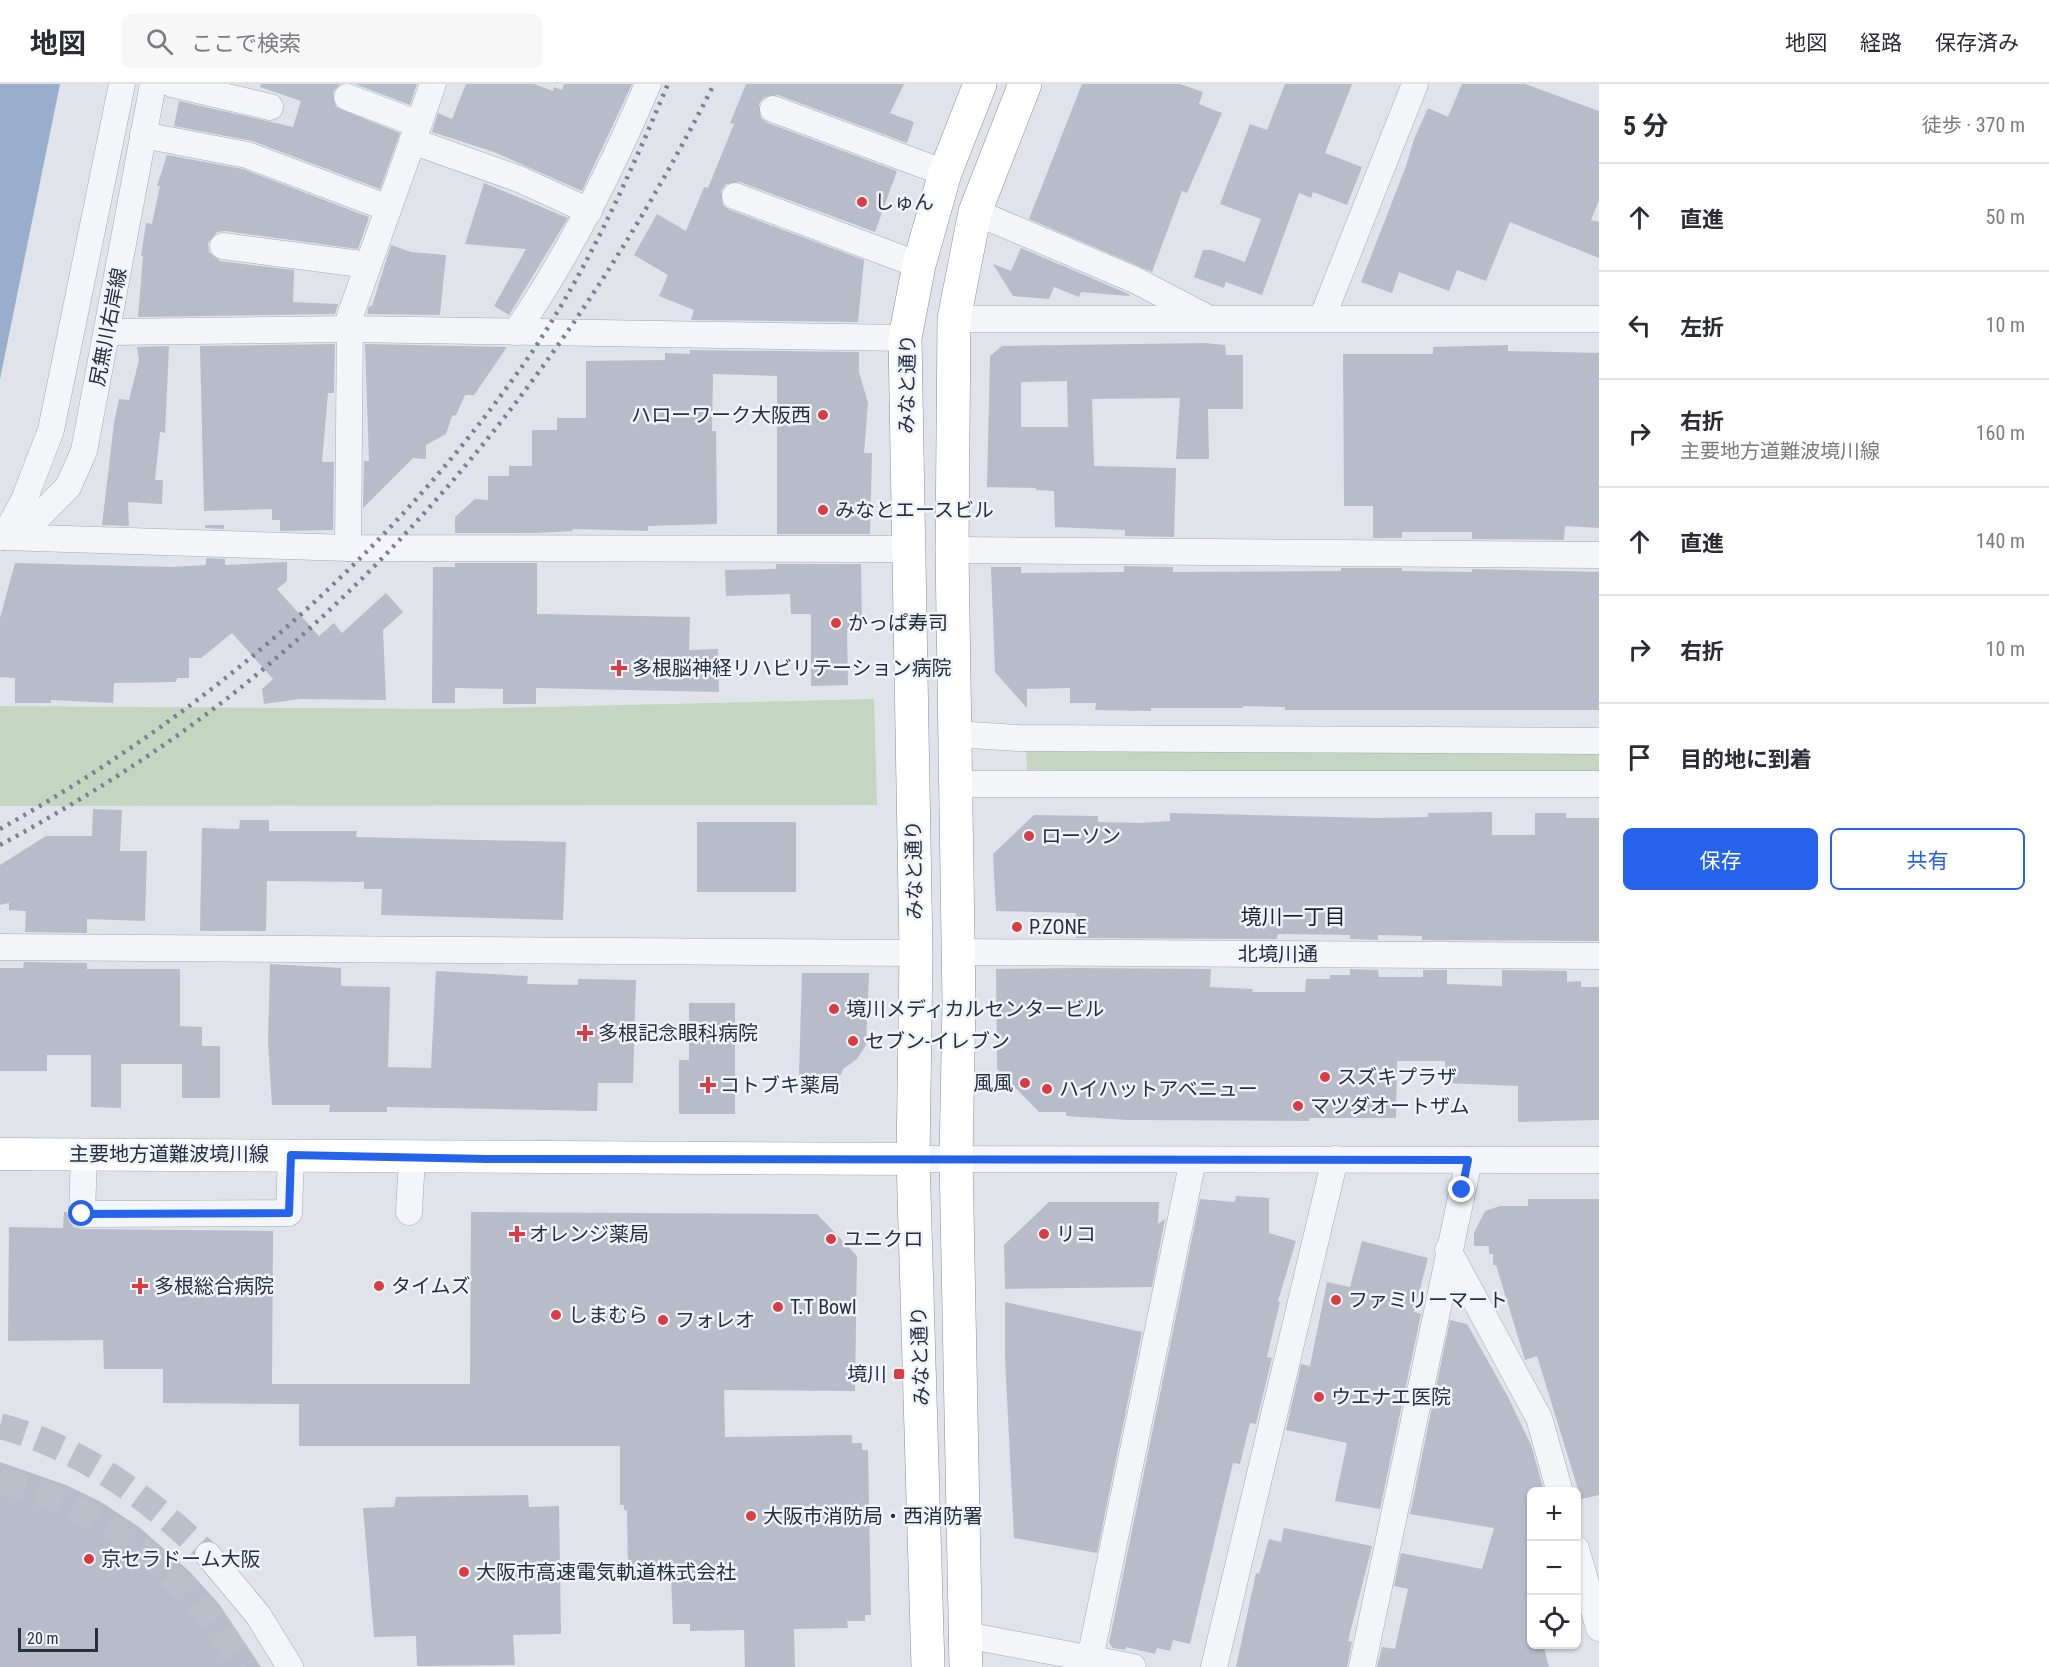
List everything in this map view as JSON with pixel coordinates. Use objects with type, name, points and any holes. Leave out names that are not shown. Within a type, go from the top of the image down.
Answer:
[{"type":"highway","name":"みなと通り","points":[[928,1667],[913,1159],[916,953],[905,338],[919,265],[945,173],[980,84]]},
{"type":"highway","name":"みなと通り","points":[[966,1667],[956,1158],[956,734],[952,550],[954,320],[975,212],[1025,84]]},
{"type":"main road","name":"主要地方道難波境川線","points":[[0,1154],[913,1159]]},
{"type":"street","name":"尻無川右岸線","points":[[2,539],[24,500],[51,429],[122,84]]},
{"type":"street","name":"尻無川右岸線","points":[[2,539],[40,515],[68,487],[84,451],[153,84]]},
{"type":"street","points":[[172,84],[270,107]]},
{"type":"street","points":[[348,549],[350,316],[433,84]]},
{"type":"street","points":[[516,332],[545,289],[589,211],[648,84]]},
{"type":"street","points":[[1322,318],[1415,84]]},
{"type":"street","points":[[347,97],[415,132],[589,211]]},
{"type":"street","points":[[773,109],[945,173]]},
{"type":"street","points":[[143,135],[247,155],[388,208]]},
{"type":"street","points":[[735,196],[919,265]]},
{"type":"street","points":[[975,212],[1135,280],[1209,319]]},
{"type":"street","points":[[223,246],[368,265]]},
{"type":"street","points":[[954,320],[1322,318],[1599,320]]},
{"type":"street","points":[[108,332],[350,329],[905,338]]},
{"type":"street","points":[[2,539],[348,549],[907,549]]},
{"type":"street","points":[[952,550],[1599,555]]},
{"type":"street","points":[[956,734],[1030,738],[1599,741]]},
{"type":"street","points":[[955,784],[1599,784]]},
{"type":"street","points":[[0,947],[916,953]]},
{"type":"street","name":"北境川通","points":[[957,952],[1599,956]]},
{"type":"street","points":[[84,1154],[82,1214],[289,1213],[291,1155]]},
{"type":"street","points":[[409,1212],[412,1156]]},
{"type":"street","points":[[913,1159],[1599,1160]]},
{"type":"street","points":[[1214,1667],[1335,1159]]},
{"type":"street","points":[[1090,1659],[1193,1160]]},
{"type":"street","points":[[1362,1667],[1468,1160]]},
{"type":"street","points":[[1448,1250],[1539,1418],[1559,1487]]},
{"type":"street","points":[[208,1555],[242,1593],[292,1665]]},
{"type":"street","points":[[1581,1566],[1599,1628]]},
{"type":"street","points":[[966,1635],[1133,1667]]},
{"type":"green space","points":[[874,699],[877,805],[0,806],[0,706],[457,709]]},
{"type":"green space","points":[[1026,749],[1599,752],[1599,773],[1027,770]]},
{"type":"water","points":[[0,84],[60,84],[0,379]]},
{"type":"building","points":[[261,84],[340,84],[333,92],[336,107],[400,133],[380,189],[252,141],[174,126],[179,101],[293,127],[301,101],[260,87]]},
{"type":"building","points":[[355,84],[417,84],[410,105]]},
{"type":"building","points":[[466,84],[534,84],[553,91],[554,87],[562,90],[564,84],[632,84],[582,191],[494,152],[432,132],[438,113],[452,119]]},
{"type":"building","points":[[746,84],[904,84],[890,113],[914,122],[907,143],[778,95],[764,97],[759,104],[761,118],[768,123],[897,171],[875,232],[740,182],[726,184],[721,191],[723,205],[730,210],[864,260],[858,322],[691,320],[694,310],[659,296],[668,275],[634,255],[657,214],[686,231],[704,187],[708,188],[734,124],[730,123]]},
{"type":"building","points":[[1082,84],[1180,84],[1203,92],[1199,104],[1222,113],[1187,193],[1182,191],[1152,272],[1029,219]]},
{"type":"building","points":[[1285,84],[1352,84],[1325,153],[1362,167],[1347,205],[1313,192],[1311,198],[1299,193],[1262,295],[1226,282],[1224,288],[1194,277],[1203,250],[1212,250],[1245,262],[1261,219],[1220,204],[1250,124],[1267,130]]},
{"type":"building","points":[[1462,84],[1525,84],[1599,111],[1599,200],[1591,220],[1599,222],[1599,258],[1510,222],[1486,281],[1457,270],[1449,291],[1399,272],[1392,293],[1361,282],[1406,166],[1414,139],[1428,108],[1448,117]]},
{"type":"building","points":[[167,155],[243,169],[369,217],[358,249],[225,231],[217,232],[208,243],[209,252],[220,261],[294,270],[293,302],[338,304],[335,314],[138,317],[143,256],[141,256],[146,223],[152,224],[160,186],[157,186]]},
{"type":"building","points":[[484,183],[568,218],[509,315],[494,306],[526,249],[465,244]]},
{"type":"building","points":[[391,245],[411,252],[446,255],[440,315],[367,314],[369,306],[372,306]]},
{"type":"building","points":[[1021,248],[1129,294],[1129,296],[1081,292],[1079,297],[1054,287],[1049,299],[1013,296],[993,264],[1011,271]]},
{"type":"building","points":[[1205,343],[1225,345],[1226,355],[1243,355],[1243,409],[1208,409],[1209,459],[1176,459],[1180,398],[1092,399],[1094,466],[1176,468],[1174,537],[1125,536],[1125,530],[1055,527],[1054,491],[1036,490],[1036,488],[987,487],[990,356],[1002,346]],"holes":[[[1067,381],[1068,427],[1021,427],[1021,382]]]},
{"type":"building","points":[[335,344],[334,393],[328,393],[322,462],[334,462],[333,530],[280,531],[280,520],[272,520],[272,509],[204,511],[200,346]]},
{"type":"building","points":[[365,344],[507,347],[474,395],[465,395],[456,415],[452,416],[446,434],[426,445],[426,459],[413,458],[363,508],[364,461],[369,461]]},
{"type":"building","points":[[1508,345],[1508,351],[1599,353],[1599,528],[1565,526],[1564,540],[1472,539],[1472,532],[1402,532],[1402,538],[1373,538],[1373,506],[1344,506],[1343,354],[1433,354],[1433,347]]},
{"type":"building","points":[[169,346],[165,433],[160,432],[155,480],[163,480],[162,504],[128,502],[129,526],[102,525],[114,423],[119,399],[129,400],[139,360],[137,347]]},
{"type":"building","points":[[690,350],[859,352],[859,372],[868,403],[864,453],[872,453],[870,534],[777,534],[777,376],[713,374],[712,431],[716,431],[717,524],[648,526],[648,531],[573,529],[572,531],[537,533],[455,533],[455,517],[475,499],[488,500],[488,476],[509,476],[509,466],[532,466],[532,430],[557,430],[557,418],[586,418],[586,361],[665,360],[665,353],[690,354]]},
{"type":"building","points":[[205,525],[224,525],[224,529],[205,528]]},
{"type":"building","points":[[206,558],[225,559],[225,565],[287,562],[287,581],[277,589],[319,636],[334,623],[342,633],[386,593],[403,612],[383,630],[386,700],[300,699],[264,704],[262,689],[273,679],[232,633],[201,658],[189,658],[189,678],[177,678],[176,682],[114,683],[113,703],[51,700],[51,703],[15,703],[15,678],[0,677],[0,618],[15,563],[171,567],[206,565]]},
{"type":"building","points":[[455,563],[537,563],[537,614],[690,617],[689,650],[718,649],[719,692],[536,688],[536,704],[503,704],[503,689],[455,688],[455,703],[432,703],[433,567],[455,567]]},
{"type":"building","name":"かっぱ寿司","points":[[776,564],[861,564],[862,632],[847,632],[848,685],[811,686],[811,614],[791,614],[790,594],[726,596],[725,570],[776,569]]},
{"type":"building","points":[[1124,566],[1173,567],[1173,572],[1341,571],[1341,568],[1402,568],[1402,571],[1472,572],[1472,569],[1599,572],[1599,710],[1285,710],[1285,707],[1243,706],[1243,708],[1151,708],[1151,711],[1095,710],[1096,703],[1070,703],[1070,688],[1027,689],[1027,708],[995,672],[991,567],[1021,567],[1021,573],[1124,572]]},
{"type":"building","points":[[93,809],[122,810],[120,851],[147,851],[145,921],[87,919],[87,933],[25,932],[26,911],[9,910],[9,903],[0,905],[0,865],[46,836],[92,836]]},
{"type":"building","points":[[1492,812],[1492,835],[1535,835],[1535,813],[1566,813],[1566,818],[1599,818],[1599,941],[1422,940],[1422,936],[1378,935],[1378,940],[1350,939],[1350,935],[1278,934],[1277,939],[1076,938],[1076,913],[996,911],[993,854],[1034,815],[1098,816],[1098,822],[1140,823],[1170,821],[1170,813],[1377,818],[1428,817],[1428,813]]},
{"type":"building","points":[[240,820],[269,820],[269,831],[357,831],[356,837],[566,842],[563,920],[381,915],[382,889],[364,889],[364,882],[267,881],[266,931],[200,931],[202,828],[239,829]]},
{"type":"building","points":[[697,822],[796,822],[796,892],[697,892]]},
{"type":"building","points":[[24,962],[87,963],[87,969],[180,969],[180,1026],[202,1027],[202,1046],[220,1046],[220,1098],[182,1098],[182,1064],[121,1064],[121,1108],[91,1107],[91,1055],[47,1055],[47,1071],[0,1071],[0,968],[23,968]]},
{"type":"building","points":[[270,964],[341,968],[341,986],[390,987],[388,1067],[431,1068],[436,971],[528,976],[527,984],[578,985],[578,979],[636,980],[633,1083],[598,1083],[597,1111],[387,1107],[387,1112],[329,1112],[330,1105],[272,1105],[268,1041]]},
{"type":"building","points":[[996,969],[1211,969],[1210,987],[1253,989],[1252,992],[1305,992],[1306,979],[1330,979],[1330,975],[1350,975],[1350,969],[1378,970],[1379,977],[1423,977],[1423,970],[1447,970],[1447,984],[1502,986],[1502,970],[1567,971],[1567,982],[1581,981],[1581,987],[1599,987],[1599,1120],[1518,1122],[1518,1086],[1445,1083],[1445,1061],[1397,1061],[1396,1118],[1309,1118],[1309,1121],[1129,1120],[1066,1116],[1066,1112],[1039,1112],[997,1069]]},
{"type":"building","name":"境川メディカルセンタービル","points":[[802,973],[869,973],[866,1045],[857,1059],[843,1069],[841,1075],[799,1075]]},
{"type":"building","points":[[689,1003],[735,1003],[735,1114],[679,1114],[679,1060],[689,1060]]},
{"type":"building","points":[[1236,1196],[1269,1198],[1269,1233],[1296,1241],[1278,1301],[1280,1302],[1267,1357],[1272,1358],[1256,1424],[1250,1423],[1240,1464],[1233,1463],[1190,1644],[1173,1640],[1170,1651],[1157,1648],[1155,1654],[1126,1647],[1125,1650],[1113,1648],[1109,1643],[1200,1199],[1235,1202]]},
{"type":"building","points":[[1528,1199],[1599,1199],[1599,1495],[1581,1499],[1581,1487],[1577,1487],[1537,1356],[1525,1360],[1496,1265],[1493,1265],[1493,1254],[1489,1254],[1489,1246],[1474,1246],[1474,1233],[1485,1211],[1500,1206],[1528,1206]]},
{"type":"building","points":[[1049,1202],[1159,1202],[1158,1224],[1165,1219],[1152,1287],[1005,1289],[1004,1245]]},
{"type":"building","points":[[64,1212],[67,1212],[69,1221],[74,1227],[82,1229],[273,1231],[272,1384],[470,1384],[471,1212],[817,1214],[857,1256],[855,1391],[724,1390],[725,1437],[852,1435],[852,1443],[862,1443],[862,1450],[868,1450],[871,1615],[865,1615],[865,1621],[847,1621],[848,1628],[794,1629],[795,1667],[745,1667],[744,1630],[690,1631],[690,1624],[673,1624],[671,1576],[628,1576],[627,1510],[624,1510],[624,1505],[620,1505],[620,1446],[299,1446],[299,1404],[163,1403],[163,1369],[104,1369],[103,1340],[8,1341],[9,1227],[63,1228]]},
{"type":"building","points":[[1362,1241],[1428,1258],[1414,1312],[1421,1314],[1380,1509],[1335,1501],[1347,1443],[1286,1430],[1301,1364],[1310,1366],[1327,1282],[1350,1287]]},
{"type":"building","points":[[1005,1302],[1142,1332],[1097,1553],[1014,1538],[1005,1357]]},
{"type":"building","points":[[1450,1320],[1467,1324],[1507,1395],[1531,1445],[1543,1487],[1527,1487],[1527,1649],[1544,1649],[1549,1667],[1377,1667],[1382,1647],[1395,1649],[1408,1589],[1394,1586],[1401,1553],[1482,1569],[1494,1528],[1410,1514]]},
{"type":"building","name":"京セラドーム大阪","points":[[0,1462],[66,1485],[101,1502],[139,1527],[190,1572],[219,1604],[261,1667],[0,1667]]},
{"type":"building","name":"大阪市高速電気軌道株式会社","points":[[528,1495],[529,1507],[559,1506],[561,1634],[513,1635],[515,1665],[417,1666],[416,1636],[374,1637],[363,1508],[394,1507],[396,1497]]},
{"type":"building","points":[[1284,1528],[1372,1546],[1348,1641],[1352,1642],[1347,1667],[1236,1667],[1256,1573],[1259,1574],[1269,1539],[1281,1542]]},
{"type":"tunnel","points":[[0,1426],[59,1447],[112,1477],[161,1513],[208,1555]]},
{"type":"tunnel","points":[[0,1481],[38,1492],[74,1507],[108,1526],[140,1549],[170,1574],[197,1603],[222,1634],[243,1667]]},
{"type":"railway","points":[[0,829],[74,785],[146,737],[215,686],[281,632],[344,574],[404,512],[460,447],[537,345],[599,236],[668,84]]},
{"type":"railway","points":[[0,845],[102,786],[231,696],[331,609],[397,543],[459,473],[518,400],[572,325],[623,247],[714,84]]},
{"type":"place","name":"しゅん","points":[[862,202]]},
{"type":"place","name":"ハローワーク大阪西","points":[[823,415]]},
{"type":"place","name":"みなとエースビル","points":[[823,510]]},
{"type":"place","name":"かっぱ寿司","points":[[836,623]]},
{"type":"place","name":"多根脳神経リハビリテーション病院","points":[[619,668]]},
{"type":"place","name":"ローソン","points":[[1029,836]]},
{"type":"place","name":"P.ZONE","points":[[1017,927]]},
{"type":"place","name":"境川メディカルセンタービル","points":[[834,1009]]},
{"type":"place","name":"多根記念眼科病院","points":[[585,1033]]},
{"type":"place","name":"セブン-イレブン","points":[[853,1041]]},
{"type":"place","name":"スズキプラザ","points":[[1325,1077]]},
{"type":"place","name":"風風","points":[[1025,1083]]},
{"type":"place","name":"コトブキ薬局","points":[[708,1085]]},
{"type":"place","name":"ハイハットアベニュー","points":[[1047,1089]]},
{"type":"place","name":"マツダオートザム","points":[[1298,1106]]},
{"type":"place","name":"オレンジ薬局","points":[[517,1234]]},
{"type":"place","name":"リコ","points":[[1044,1234]]},
{"type":"place","name":"ユニクロ","points":[[831,1239]]},
{"type":"place","name":"多根総合病院","points":[[140,1286]]},
{"type":"place","name":"タイムズ","points":[[379,1286]]},
{"type":"place","name":"ファミリーマート","points":[[1336,1300]]},
{"type":"place","name":"T.T Bowl","points":[[778,1307]]},
{"type":"place","name":"しまむら","points":[[556,1315]]},
{"type":"place","name":"フォレオ","points":[[663,1320]]},
{"type":"place","name":"境川","points":[[899,1374]]},
{"type":"place","name":"ウエナエ医院","points":[[1319,1397]]},
{"type":"place","name":"大阪市消防局・西消防署","points":[[751,1516]]},
{"type":"place","name":"京セラドーム大阪","points":[[89,1559]]},
{"type":"place","name":"大阪市高速電気軌道株式会社","points":[[464,1572]]},
{"type":"district","name":"境川一丁目","points":[[1293,917]]},
{"type":"route","points":[[82,1214],[289,1213],[291,1155],[487,1159],[1468,1160],[1462,1190]]}]
